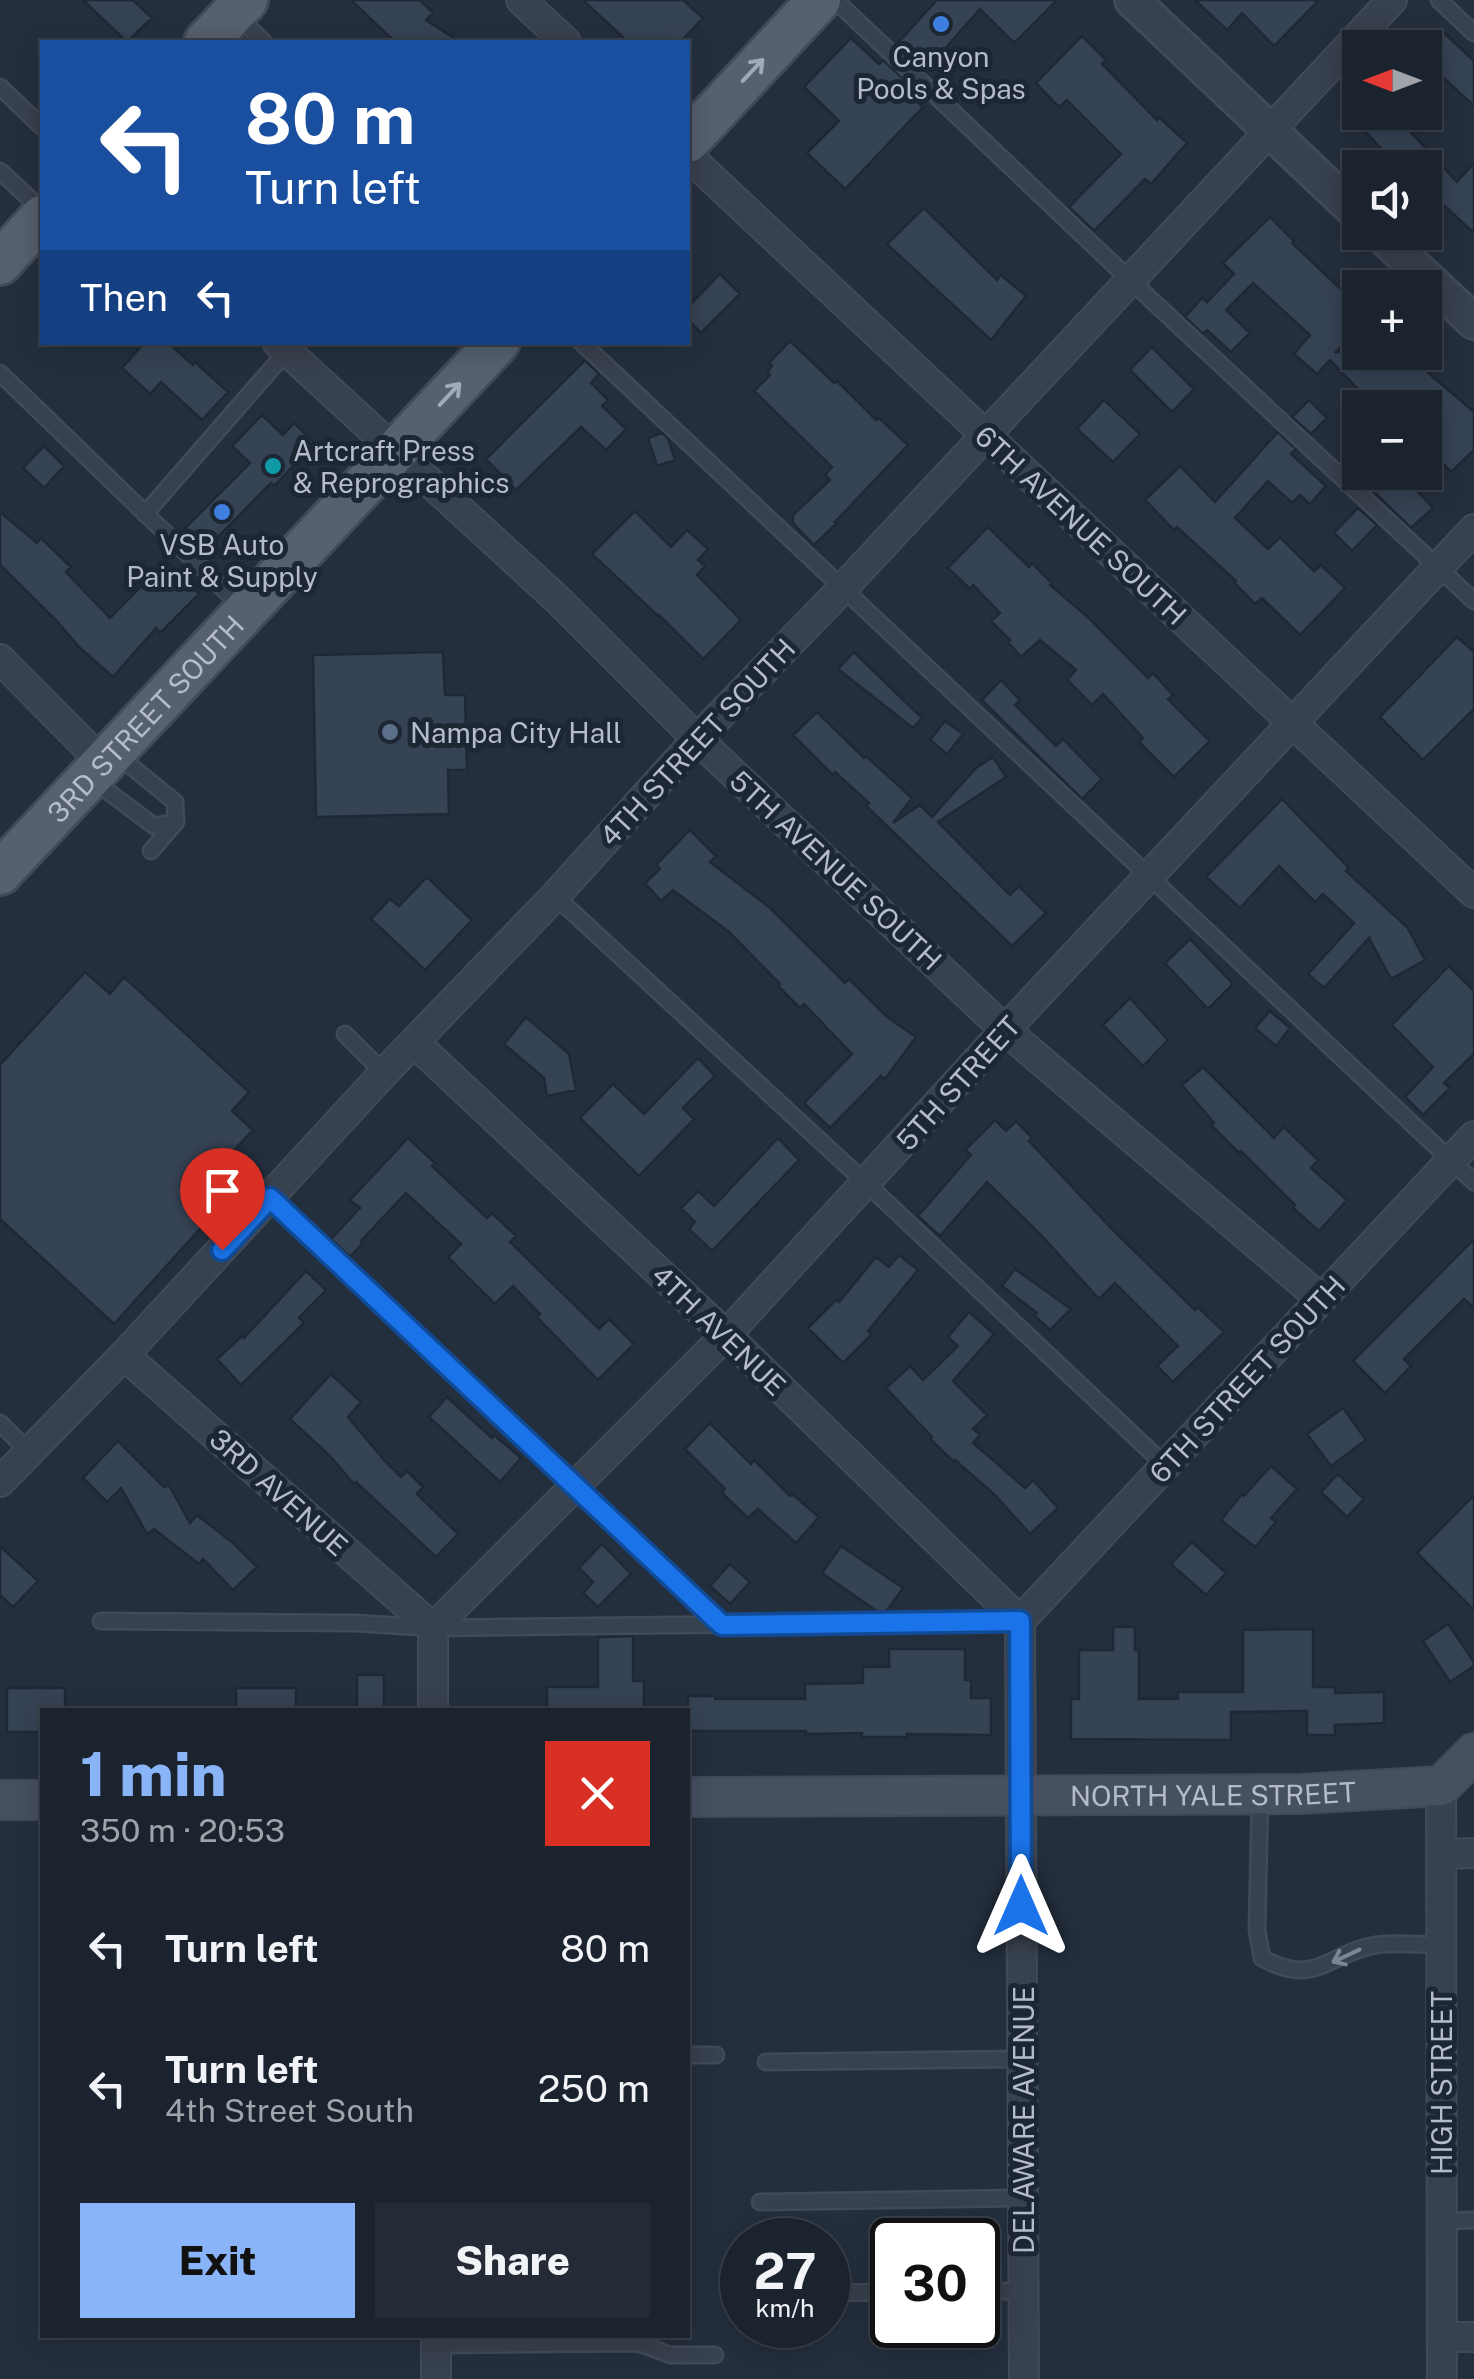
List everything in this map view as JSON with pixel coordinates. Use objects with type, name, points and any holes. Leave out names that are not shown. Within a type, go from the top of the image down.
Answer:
[{"type":"main road","points":[[690,139],[819,0]]},
{"type":"main road","points":[[0,263],[40,220]]},
{"type":"main road","name":"3RD STREET SOUTH","points":[[0,873],[495,345]]},
{"type":"main road","points":[[1441,1786],[1474,1753]]},
{"type":"main road","name":"NORTH YALE STREET","points":[[690,1797],[1260,1794],[1441,1786]]},
{"type":"main road","points":[[0,1800],[40,1800]]},
{"type":"street","points":[[520,0],[564,40]]},
{"type":"street","points":[[1132,0],[1342,199]]},
{"type":"street","name":"4TH STREET SOUTH","points":[[0,1482],[124,1355],[384,1073],[555,896],[696,739],[986,436],[1392,0]]},
{"type":"street","name":"6TH AVENUE SOUTH","points":[[690,158],[1474,893]]},
{"type":"street","points":[[1397,250],[1474,322]]},
{"type":"street","name":"5TH AVENUE SOUTH","points":[[282,347],[556,598],[696,739],[1005,1030],[1321,1299]]},
{"type":"street","name":"5TH STREET","points":[[433,1628],[726,1335],[1474,529]]},
{"type":"street","points":[[0,658],[102,764]]},
{"type":"street","name":"4TH AVENUE","points":[[415,1042],[726,1335],[1020,1621]]},
{"type":"street","name":"6TH STREET SOUTH","points":[[1020,1621],[1474,1136]]},
{"type":"street","name":"3RD AVENUE","points":[[124,1355],[433,1628]]},
{"type":"street","name":"DELAWARE AVENUE","points":[[1020,1621],[1024,2379]]},
{"type":"street","points":[[433,1628],[434,1708]]},
{"type":"street","name":"HIGH STREET","points":[[1441,1786],[1442,2379]]},
{"type":"street","points":[[1441,1854],[1474,1853]]},
{"type":"street","points":[[1442,2337],[1474,2337]]},
{"type":"street","points":[[436,2340],[436,2379]]},
{"type":"lane","points":[[835,0],[1474,601]]},
{"type":"lane","points":[[1439,0],[1474,33]]},
{"type":"lane","points":[[229,19],[261,40]]},
{"type":"lane","points":[[0,88],[40,125]]},
{"type":"lane","points":[[0,171],[40,208]]},
{"type":"lane","points":[[583,345],[1474,1182]]},
{"type":"lane","points":[[145,514],[282,347]]},
{"type":"lane","points":[[0,374],[246,612]]},
{"type":"lane","points":[[102,764],[154,826],[176,822]]},
{"type":"lane","points":[[102,764],[174,802],[176,822],[151,851]]},
{"type":"lane","points":[[555,896],[1166,1466]]},
{"type":"lane","points":[[345,1034],[384,1073]]},
{"type":"lane","points":[[270,1198],[722,1625]]},
{"type":"lane","points":[[0,1423],[29,1452]]},
{"type":"lane","points":[[101,1622],[354,1623],[433,1628],[1020,1621]]},
{"type":"lane","points":[[1260,1794],[1257,1930],[1262,1958],[1280,1968],[1314,1970],[1352,1950],[1379,1945],[1441,1945]]},
{"type":"lane","points":[[690,2055],[716,2055]]},
{"type":"lane","points":[[766,2062],[1022,2059]]},
{"type":"lane","points":[[760,2202],[1023,2198]]},
{"type":"lane","points":[[1442,2222],[1474,2220]]},
{"type":"lane","points":[[1000,2291],[1024,2290]]},
{"type":"lane","points":[[436,2340],[632,2343],[670,2355],[714,2356]]},
{"type":"building","points":[[83,0],[133,0],[152,18],[125,40]]},
{"type":"building","points":[[351,0],[420,0],[433,13],[426,20],[457,40],[393,40]]},
{"type":"building","points":[[583,0],[683,0],[703,18],[682,40],[626,40]]},
{"type":"building","name":"Canyon Pools & Spas","points":[[937,0],[1057,0],[1014,43],[980,9],[925,71],[897,44]]},
{"type":"building","points":[[1195,0],[1319,0],[1274,46],[1242,13],[1227,30]]},
{"type":"building","points":[[1442,31],[1474,61],[1474,106],[1442,77]]},
{"type":"building","points":[[1082,36],[1106,60],[1102,64],[1157,120],[1159,117],[1187,143],[1151,184],[1145,179],[1094,231],[1069,207],[1121,154],[1067,100],[1059,107],[1036,83]]},
{"type":"building","points":[[851,38],[911,86],[906,91],[923,107],[845,189],[807,153],[839,121],[804,87]]},
{"type":"building","points":[[1364,130],[1409,130],[1427,150],[1382,150]]},
{"type":"building","points":[[1474,163],[1474,233],[1442,204],[1442,166],[1457,182]]},
{"type":"building","points":[[924,208],[997,280],[1001,275],[1026,296],[991,340],[887,244]]},
{"type":"building","points":[[1270,217],[1342,290],[1342,346],[1336,352],[1342,352],[1342,370],[1425,370],[1474,412],[1474,450],[1451,472],[1442,462],[1442,390],[1359,390],[1330,360],[1317,374],[1294,354],[1310,335],[1253,283],[1226,310],[1250,333],[1231,352],[1207,330],[1203,334],[1185,317],[1202,298],[1207,302],[1234,274],[1223,263]]},
{"type":"building","points":[[720,274],[740,294],[701,333],[690,322],[690,305]]},
{"type":"building","points":[[790,341],[908,445],[814,545],[793,523],[793,515],[830,480],[825,475],[832,467],[754,391],[770,375],[769,363]]},
{"type":"building","points":[[142,345],[171,345],[228,392],[202,420],[161,382],[150,394],[122,368]]},
{"type":"building","points":[[1152,347],[1194,389],[1172,412],[1130,370]]},
{"type":"building","points":[[585,360],[599,374],[591,383],[608,400],[602,406],[626,429],[606,450],[581,427],[516,490],[486,459]]},
{"type":"building","points":[[1104,400],[1140,434],[1113,462],[1077,429]]},
{"type":"building","points":[[1309,400],[1327,418],[1311,434],[1292,417]]},
{"type":"building","points":[[262,415],[283,435],[294,423],[315,443],[206,549],[185,528],[250,463],[232,446]]},
{"type":"building","points":[[1278,432],[1296,449],[1291,454],[1326,486],[1310,504],[1300,495],[1292,503],[1268,481],[1235,518],[1268,549],[1280,537],[1314,571],[1321,565],[1345,588],[1300,635],[1262,598],[1255,604],[1236,581],[1177,527],[1174,530],[1145,500],[1180,466],[1215,502]]},
{"type":"building","points":[[662,433],[668,438],[675,460],[657,466],[648,438]]},
{"type":"building","points":[[44,446],[64,466],[44,488],[23,468]]},
{"type":"building","points":[[1372,490],[1416,490],[1433,508],[1411,528]]},
{"type":"building","points":[[1358,508],[1377,525],[1352,551],[1334,533]]},
{"type":"building","points":[[635,511],[671,547],[687,530],[708,549],[698,560],[705,566],[697,575],[741,620],[703,659],[592,554]]},
{"type":"building","points":[[0,512],[37,543],[41,538],[71,567],[66,572],[110,618],[166,561],[199,594],[160,633],[156,628],[113,677],[0,565]]},
{"type":"building","points":[[988,527],[1029,567],[1032,563],[1148,678],[1153,673],[1173,695],[1168,699],[1210,741],[1174,777],[1139,742],[1143,738],[1103,694],[1092,705],[1067,680],[1076,670],[1040,640],[1021,657],[991,621],[1000,613],[973,585],[970,589],[948,568]]},
{"type":"building","points":[[1457,637],[1474,652],[1474,709],[1423,760],[1380,717]]},
{"type":"building","name":"Nampa City Hall","points":[[443,652],[445,695],[465,695],[467,770],[448,770],[449,814],[316,817],[313,655]]},
{"type":"building","points":[[854,652],[922,718],[913,728],[838,669]]},
{"type":"building","points":[[1001,680],[1020,700],[1015,705],[1056,746],[1063,739],[1102,779],[1082,799],[982,700]]},
{"type":"building","points":[[817,712],[912,798],[893,823],[920,805],[932,817],[976,768],[993,757],[1006,777],[938,822],[1010,895],[1019,886],[1046,913],[1012,946],[866,806],[869,803],[835,772],[833,775],[793,735]]},
{"type":"building","points":[[945,721],[963,734],[947,754],[930,740]]},
{"type":"building","points":[[1282,799],[1349,868],[1346,871],[1407,927],[1425,960],[1391,979],[1369,938],[1324,988],[1308,974],[1354,923],[1323,894],[1315,902],[1279,866],[1240,908],[1206,877]]},
{"type":"building","points":[[690,830],[716,856],[710,862],[769,907],[845,983],[849,979],[886,1016],[916,1037],[885,1079],[881,1076],[830,1128],[804,1103],[852,1054],[804,1004],[800,1008],[729,932],[673,890],[661,901],[645,883],[660,869],[656,865]]},
{"type":"building","points":[[427,877],[472,920],[425,970],[371,919],[390,899],[399,906]]},
{"type":"building","points":[[1190,939],[1233,984],[1208,1009],[1165,963]]},
{"type":"building","points":[[1449,966],[1474,991],[1474,1054],[1444,1083],[1450,1088],[1423,1115],[1405,1097],[1433,1067],[1392,1025]]},
{"type":"building","points":[[85,972],[110,994],[124,977],[249,1092],[232,1111],[253,1130],[226,1159],[246,1178],[114,1324],[0,1219],[0,1065]]},
{"type":"building","points":[[1130,998],[1168,1040],[1143,1066],[1103,1025]]},
{"type":"building","points":[[1270,1011],[1290,1028],[1276,1046],[1255,1028]]},
{"type":"building","points":[[526,1017],[569,1054],[576,1090],[547,1096],[544,1078],[504,1044]]},
{"type":"building","points":[[698,1058],[715,1076],[683,1108],[694,1119],[639,1176],[580,1118],[613,1084],[644,1114]]},
{"type":"building","points":[[1203,1067],[1274,1138],[1284,1127],[1318,1160],[1311,1168],[1347,1200],[1319,1231],[1211,1125],[1214,1123],[1182,1085]]},
{"type":"building","points":[[995,1120],[1006,1131],[1016,1121],[1032,1138],[1029,1141],[1115,1232],[1195,1310],[1198,1307],[1224,1332],[1173,1382],[1157,1366],[1178,1346],[1115,1283],[1099,1299],[987,1182],[940,1236],[918,1216],[971,1155],[965,1150]]},
{"type":"building","points":[[408,1138],[487,1218],[492,1213],[516,1236],[510,1242],[599,1329],[609,1319],[634,1344],[598,1380],[513,1286],[495,1304],[448,1257],[461,1244],[406,1193],[350,1257],[331,1239],[360,1208],[350,1200]]},
{"type":"building","points":[[778,1138],[799,1160],[712,1251],[689,1229],[695,1222],[681,1208],[698,1191],[714,1206]]},
{"type":"building","points":[[1474,1239],[1474,1308],[1464,1299],[1404,1359],[1411,1366],[1385,1393],[1353,1361]]},
{"type":"building","points":[[899,1255],[918,1270],[868,1331],[872,1334],[843,1363],[808,1328],[836,1300],[839,1302],[876,1257],[889,1267]]},
{"type":"building","points":[[1015,1269],[1071,1309],[1050,1330],[1034,1315],[1037,1313],[1002,1286]]},
{"type":"building","points":[[306,1271],[326,1290],[299,1318],[304,1323],[241,1385],[217,1359],[244,1338]]},
{"type":"building","points":[[969,1312],[994,1334],[953,1381],[987,1415],[973,1429],[980,1435],[973,1443],[1025,1488],[1033,1480],[1058,1508],[1030,1534],[996,1496],[930,1439],[886,1388],[910,1366],[923,1380],[958,1346],[948,1337]]},
{"type":"building","points":[[331,1374],[361,1402],[348,1417],[401,1477],[407,1471],[423,1487],[417,1494],[458,1534],[436,1557],[354,1484],[290,1419]]},
{"type":"building","points":[[447,1397],[492,1438],[494,1435],[521,1458],[500,1482],[429,1417]]},
{"type":"building","points":[[1343,1408],[1366,1440],[1331,1466],[1307,1434]]},
{"type":"building","points":[[710,1423],[751,1464],[754,1460],[790,1496],[819,1517],[796,1543],[758,1509],[748,1518],[685,1449]]},
{"type":"building","points":[[118,1441],[164,1487],[169,1485],[190,1523],[197,1515],[257,1567],[233,1590],[203,1559],[199,1564],[154,1529],[147,1534],[121,1488],[107,1502],[83,1478]]},
{"type":"building","points":[[1271,1466],[1297,1489],[1271,1518],[1276,1522],[1255,1547],[1221,1520]]},
{"type":"building","points":[[1338,1474],[1364,1499],[1347,1517],[1321,1492]]},
{"type":"building","points":[[1474,1495],[1474,1610],[1417,1553]]},
{"type":"building","points":[[1192,1542],[1226,1573],[1206,1595],[1171,1564]]},
{"type":"building","points":[[602,1544],[631,1574],[598,1607],[583,1593],[593,1582],[579,1568]]},
{"type":"building","points":[[0,1546],[38,1581],[13,1607],[0,1595]]},
{"type":"building","points":[[841,1546],[903,1588],[886,1612],[878,1612],[822,1573]]},
{"type":"building","points":[[730,1564],[750,1582],[730,1604],[710,1586]]},
{"type":"building","points":[[1448,1624],[1474,1662],[1474,1666],[1450,1682],[1423,1641]]},
{"type":"building","points":[[1113,1627],[1135,1627],[1139,1699],[1178,1699],[1178,1692],[1243,1692],[1243,1630],[1313,1629],[1313,1687],[1335,1687],[1335,1693],[1384,1692],[1384,1723],[1335,1725],[1335,1735],[1307,1735],[1307,1711],[1231,1712],[1231,1740],[1071,1739],[1071,1699],[1079,1699],[1079,1650],[1113,1650]]},
{"type":"building","points":[[633,1636],[633,1681],[644,1681],[644,1708],[547,1708],[547,1687],[598,1687],[598,1637]]},
{"type":"building","points":[[889,1649],[965,1649],[965,1680],[971,1680],[971,1698],[991,1698],[991,1735],[862,1737],[862,1733],[806,1731],[690,1731],[688,1696],[805,1699],[805,1684],[863,1683],[863,1667],[889,1667]]},
{"type":"building","points":[[357,1675],[384,1675],[384,1708],[357,1708]]},
{"type":"building","points":[[7,1688],[65,1688],[65,1708],[40,1708],[40,1732],[7,1732]]},
{"type":"building","points":[[236,1688],[296,1688],[296,1708],[236,1708]]},
{"type":"place","name":"Canyon Pools & Spas","points":[[941,24]]},
{"type":"place","name":"Artcraft Press & Reprographics","points":[[273,466]]},
{"type":"place","name":"VSB Auto Paint & Supply","points":[[222,512]]},
{"type":"place","name":"Nampa City Hall","points":[[390,732]]},
{"type":"route","points":[[222,1250],[270,1198],[722,1625],[1020,1621],[1021,1906]]}]
